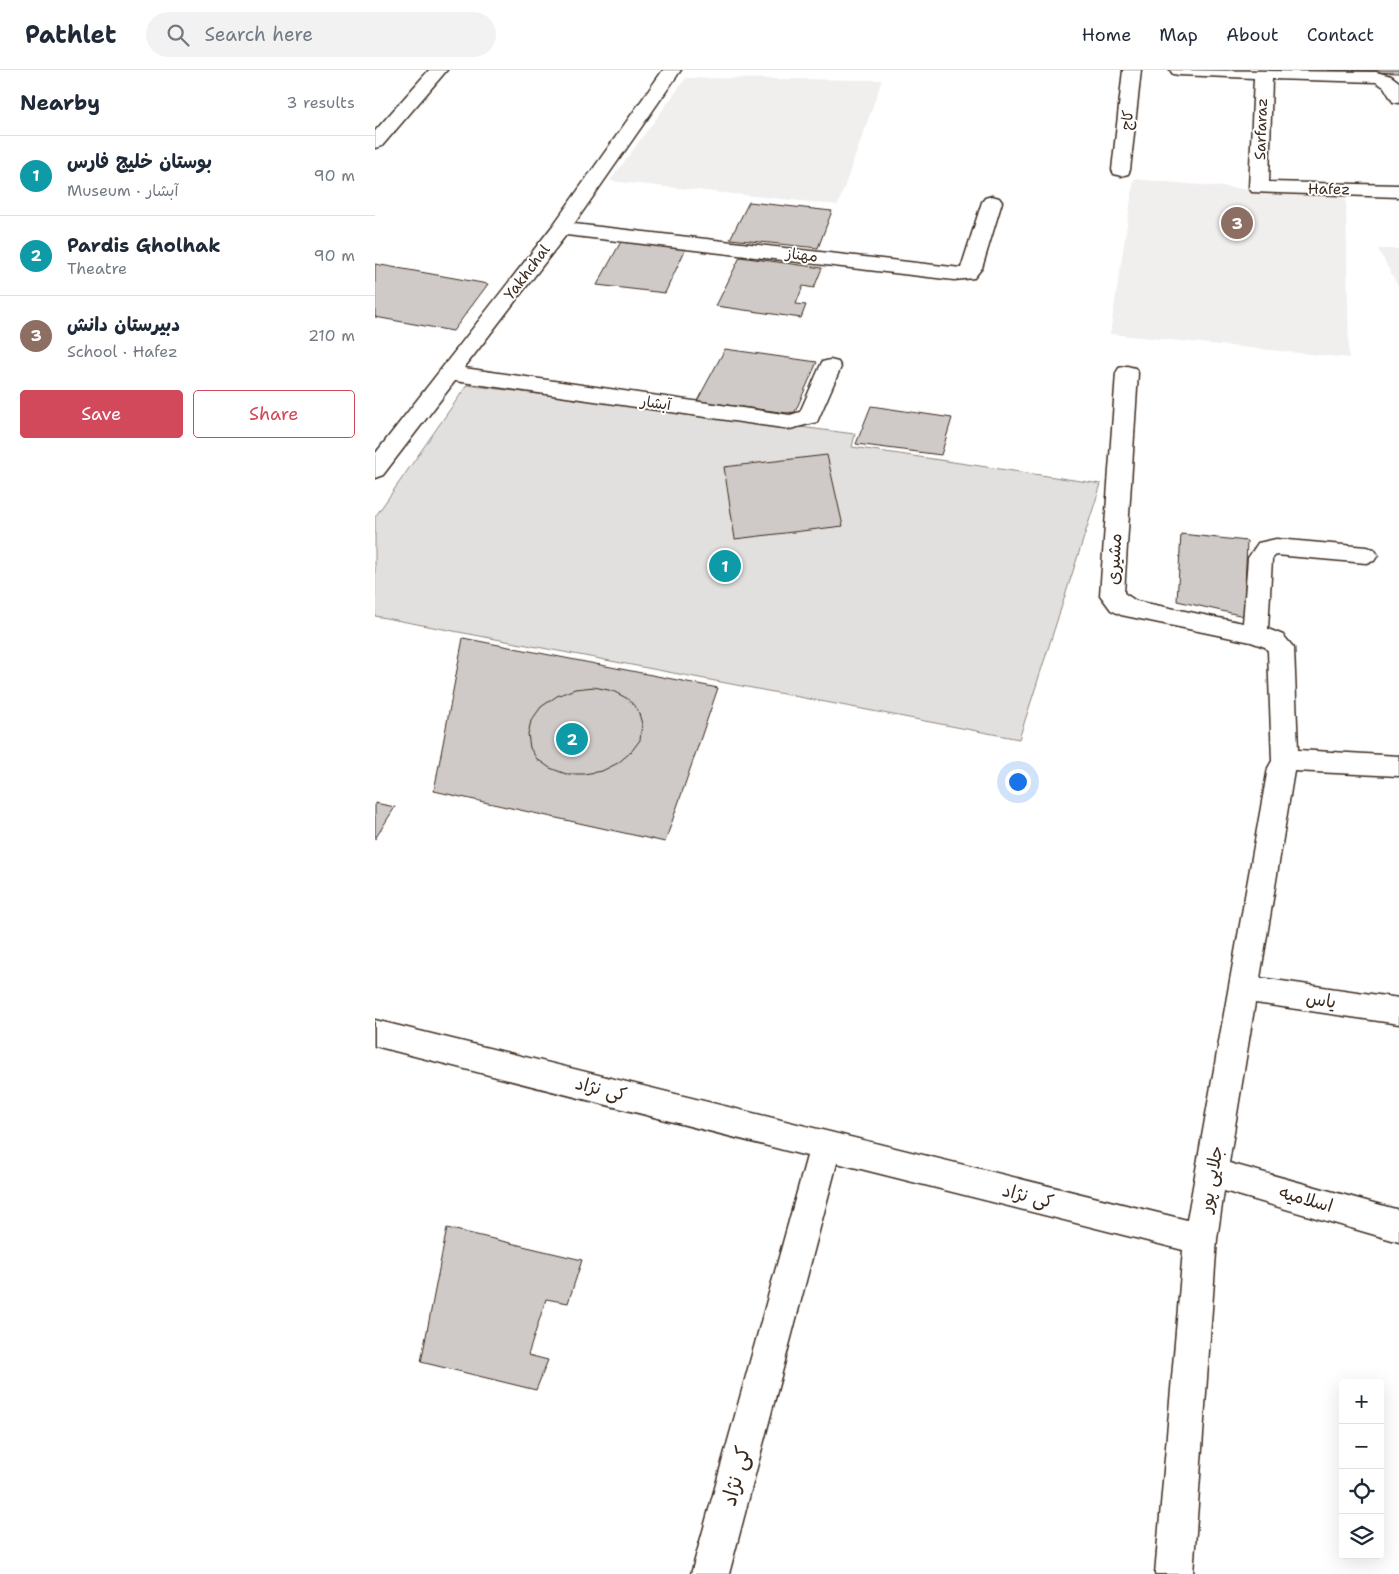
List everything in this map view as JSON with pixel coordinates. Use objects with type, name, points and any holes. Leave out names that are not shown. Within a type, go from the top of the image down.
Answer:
[{"type":"street","points":[[375,142],[438,70]]},
{"type":"street","name":"Yakhchal","points":[[375,470],[561,228],[672,70]]},
{"type":"street","name":"کاج","points":[[1121,170],[1133,70]]},
{"type":"street","points":[[1179,70],[1264,71],[1386,78],[1393,84],[1399,98]]},
{"type":"street","name":"Sarfaraz","points":[[1259,188],[1261,100],[1264,71]]},
{"type":"street","name":"Hafez","points":[[1259,188],[1399,191]]},
{"type":"street","name":"مهناز","points":[[561,228],[967,274],[972,268],[992,202]]},
{"type":"street","name":"آبشار","points":[[449,373],[798,422],[809,417],[829,367]]},
{"type":"street","name":"مشیری","points":[[1127,373],[1111,585],[1112,595],[1120,604],[1130,609],[1255,634],[1274,641],[1281,648],[1281,775]]},
{"type":"street","points":[[1255,634],[1260,558],[1266,549],[1276,547],[1366,555]]},
{"type":"street","points":[[1281,775],[1293,760],[1399,766]]},
{"type":"street","name":"جلایی پور","points":[[1174,1574],[1200,1239],[1281,775]]},
{"type":"street","name":"یاس","points":[[1244,989],[1399,1011]]},
{"type":"street","name":"کی نژاد","points":[[375,1033],[1200,1239]]},
{"type":"street","name":"کی نژاد","points":[[710,1574],[826,1146]]},
{"type":"street","name":"اسلامیه","points":[[1213,1173],[1399,1226]]},
{"type":"shaded area","points":[[686,78],[882,80],[838,205],[610,181]]},
{"type":"shaded area","points":[[1134,179],[1346,198],[1349,358],[1110,334]]},
{"type":"shaded area","points":[[1378,249],[1399,249],[1399,288]]},
{"type":"shaded area","points":[[467,385],[855,434],[852,447],[1101,484],[1019,739],[375,616],[375,517]]},
{"type":"building","points":[[1399,70],[1399,73],[1327,71]]},
{"type":"building","points":[[749,202],[832,211],[818,248],[730,239]]},
{"type":"building","points":[[623,238],[687,246],[665,293],[597,285]]},
{"type":"building","points":[[740,257],[822,268],[814,288],[803,286],[796,304],[806,305],[801,318],[716,306]]},
{"type":"building","points":[[375,264],[488,284],[453,331],[375,317]]},
{"type":"building","points":[[725,349],[817,362],[795,412],[787,413],[697,401]]},
{"type":"building","points":[[871,406],[952,418],[941,455],[856,444]]},
{"type":"building","points":[[827,455],[843,526],[735,539],[724,467]]},
{"type":"building","points":[[1181,534],[1247,541],[1244,616],[1177,601]]},
{"type":"building","points":[[463,638],[718,688],[665,842],[434,791]]},
{"type":"building","points":[[594,687],[613,691],[628,699],[638,710],[642,724],[640,740],[631,752],[618,763],[602,771],[566,774],[550,768],[537,759],[530,748],[528,734],[531,721],[541,707],[557,696],[575,689]]},
{"type":"building","points":[[375,803],[395,807],[375,839]]},
{"type":"building","points":[[447,1228],[582,1260],[568,1303],[546,1299],[528,1355],[548,1360],[536,1390],[421,1362]]},
{"type":"place","name":"دبیرستان دانش","points":[[1237,223]]},
{"type":"place","name":"بوستان خلیج فارس","points":[[725,566]]},
{"type":"place","name":"Pardis Gholhak","points":[[572,739]]}]
